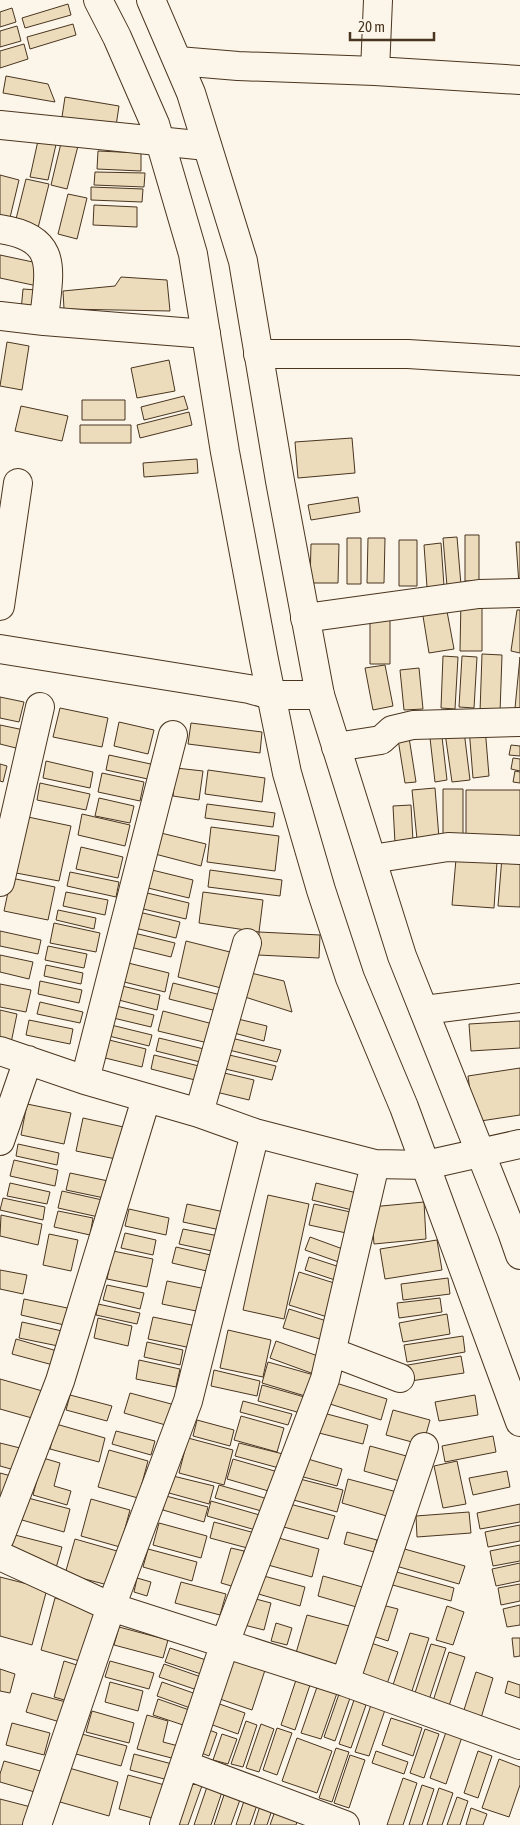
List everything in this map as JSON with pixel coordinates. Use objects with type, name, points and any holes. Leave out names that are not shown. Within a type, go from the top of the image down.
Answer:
[{"type":"street","points":[[98,0],[117,37],[155,124],[193,254],[225,452],[271,694],[287,773],[321,890],[350,978],[404,1107],[520,1422]]},
{"type":"street","points":[[152,0],[191,93],[243,261],[320,695],[402,956],[520,1255]]},
{"type":"street","points":[[375,70],[378,0]]},
{"type":"street","points":[[178,61],[238,66],[375,70],[520,80]]},
{"type":"street","points":[[0,125],[207,146]]},
{"type":"street","points":[[0,229],[16,232],[33,239],[42,249],[48,265],[44,321]]},
{"type":"street","points":[[0,316],[206,334]]},
{"type":"street","points":[[258,354],[408,354],[520,361]]},
{"type":"street","points":[[0,606],[18,483]]},
{"type":"street","points":[[306,618],[479,594],[520,593]]},
{"type":"street","points":[[0,649],[271,694],[320,695]]},
{"type":"street","points":[[0,882],[40,707]]},
{"type":"street","points":[[336,747],[381,740],[392,730],[413,725],[520,722]]},
{"type":"street","points":[[85,1080],[173,735]]},
{"type":"street","points":[[372,859],[448,847],[520,850]]},
{"type":"street","points":[[199,1113],[247,944]]},
{"type":"street","points":[[424,1010],[520,998]]},
{"type":"street","points":[[0,1051],[85,1080],[199,1113],[255,1132],[375,1164],[426,1165],[520,1144]]},
{"type":"street","points":[[0,1141],[28,1060]]},
{"type":"street","points":[[0,1537],[60,1381],[146,1099]]},
{"type":"street","points":[[37,1825],[111,1607],[188,1401],[255,1132]]},
{"type":"street","points":[[164,1825],[225,1643],[314,1408],[332,1352],[375,1164]]},
{"type":"street","points":[[332,1352],[400,1378]]},
{"type":"street","points":[[346,1682],[424,1447]]},
{"type":"street","points":[[0,1556],[111,1607],[346,1682],[520,1745]]},
{"type":"street","points":[[185,1766],[344,1825]]},
{"type":"building","points":[[68,4],[71,15],[25,28],[22,18]]},
{"type":"building","points":[[12,8],[16,22],[0,27],[0,12]]},
{"type":"building","points":[[73,24],[76,35],[30,49],[27,37]]},
{"type":"building","points":[[17,26],[21,41],[0,47],[0,31]]},
{"type":"building","points":[[24,44],[28,59],[0,68],[0,51]]},
{"type":"building","points":[[6,76],[48,84],[55,102],[3,93]]},
{"type":"building","points":[[65,97],[119,106],[116,126],[62,117]]},
{"type":"building","points":[[39,136],[57,140],[48,180],[30,177]]},
{"type":"building","points":[[62,139],[79,142],[67,189],[51,185]]},
{"type":"building","points":[[98,151],[141,153],[141,171],[97,169]]},
{"type":"building","points":[[95,172],[145,173],[144,187],[94,185]]},
{"type":"building","points":[[0,175],[19,180],[8,226],[0,224]]},
{"type":"building","points":[[26,179],[49,184],[37,232],[14,227]]},
{"type":"building","points":[[91,187],[143,189],[142,202],[91,200]]},
{"type":"building","points":[[68,194],[87,198],[77,239],[58,234]]},
{"type":"building","points":[[94,205],[137,207],[137,227],[93,225]]},
{"type":"building","points":[[0,255],[47,265],[42,287],[0,278]]},
{"type":"building","points":[[121,277],[167,280],[170,311],[64,309],[63,291],[115,286]]},
{"type":"building","points":[[23,289],[37,290],[35,313],[21,311]]},
{"type":"building","points":[[7,342],[29,346],[22,390],[0,386]]},
{"type":"building","points":[[169,360],[175,391],[137,398],[131,368]]},
{"type":"building","points":[[184,396],[188,409],[144,420],[141,407]]},
{"type":"building","points":[[82,400],[125,400],[125,420],[82,420]]},
{"type":"building","points":[[21,406],[68,416],[62,441],[15,431]]},
{"type":"building","points":[[189,412],[192,425],[140,438],[137,425]]},
{"type":"building","points":[[80,425],[131,425],[131,443],[80,443]]},
{"type":"building","points":[[352,438],[355,473],[298,478],[295,442]]},
{"type":"building","points":[[197,459],[198,473],[144,477],[143,463]]},
{"type":"building","points":[[358,497],[360,512],[311,520],[308,505]]},
{"type":"building","points":[[465,535],[479,535],[479,581],[465,581]]},
{"type":"building","points":[[457,537],[461,585],[447,586],[443,538]]},
{"type":"building","points":[[347,538],[361,538],[361,584],[347,584]]},
{"type":"building","points":[[368,538],[385,538],[384,583],[367,583]]},
{"type":"building","points":[[399,540],[417,540],[417,586],[399,586]]},
{"type":"building","points":[[516,542],[520,542],[520,585],[519,585]]},
{"type":"building","points":[[441,543],[444,586],[427,587],[424,545]]},
{"type":"building","points":[[311,544],[339,544],[338,583],[310,583]]},
{"type":"building","points":[[461,599],[482,600],[482,651],[460,651]]},
{"type":"building","points":[[446,606],[454,649],[429,653],[422,610]]},
{"type":"building","points":[[370,610],[390,611],[390,664],[370,664]]},
{"type":"building","points":[[517,610],[520,610],[520,653],[511,651]]},
{"type":"building","points":[[482,654],[502,655],[500,713],[480,712]]},
{"type":"building","points":[[443,656],[458,657],[455,709],[441,708]]},
{"type":"building","points":[[462,656],[477,657],[474,708],[459,707]]},
{"type":"building","points":[[520,657],[520,708],[515,708]]},
{"type":"building","points":[[385,665],[393,706],[373,710],[365,668]]},
{"type":"building","points":[[419,668],[423,709],[404,710],[400,670]]},
{"type":"building","points":[[0,697],[24,702],[19,722],[0,718]]},
{"type":"building","points":[[60,708],[108,718],[102,747],[53,737]]},
{"type":"building","points":[[119,722],[154,730],[148,754],[114,746]]},
{"type":"building","points":[[191,723],[262,732],[260,753],[188,744]]},
{"type":"building","points":[[0,725],[24,730],[20,749],[0,744]]},
{"type":"building","points":[[485,727],[489,776],[473,778],[469,728]]},
{"type":"building","points":[[408,731],[416,782],[405,783],[397,733]]},
{"type":"building","points":[[464,731],[470,780],[452,782],[445,733]]},
{"type":"building","points":[[442,737],[447,780],[435,782],[430,738]]},
{"type":"building","points":[[511,745],[520,746],[520,756],[509,755]]},
{"type":"building","points":[[109,755],[160,766],[157,781],[106,770]]},
{"type":"building","points":[[513,758],[520,759],[520,771],[511,769]]},
{"type":"building","points":[[46,761],[93,772],[90,788],[43,778]]},
{"type":"building","points":[[0,764],[7,766],[3,782],[0,781]]},
{"type":"building","points":[[176,768],[203,771],[199,800],[173,796]]},
{"type":"building","points":[[208,770],[265,778],[262,802],[205,794]]},
{"type":"building","points":[[515,771],[520,772],[520,783],[513,782]]},
{"type":"building","points":[[102,773],[144,782],[140,801],[98,792]]},
{"type":"building","points":[[40,783],[90,794],[86,810],[37,800]]},
{"type":"building","points":[[435,788],[439,838],[417,839],[412,790]]},
{"type":"building","points":[[443,789],[463,789],[463,838],[443,838]]},
{"type":"building","points":[[466,790],[520,790],[520,842],[466,841]]},
{"type":"building","points":[[99,798],[134,806],[130,823],[95,816]]},
{"type":"building","points":[[207,804],[275,813],[273,827],[205,818]]},
{"type":"building","points":[[411,805],[413,841],[395,843],[393,806]]},
{"type":"building","points":[[82,814],[130,825],[125,846],[78,835]]},
{"type":"building","points":[[28,817],[71,826],[59,881],[16,873]]},
{"type":"building","points":[[211,827],[279,836],[275,871],[207,862]]},
{"type":"building","points":[[161,833],[206,844],[201,866],[155,854]]},
{"type":"building","points":[[81,847],[123,857],[118,878],[76,869]]},
{"type":"building","points":[[502,857],[520,858],[520,907],[498,906]]},
{"type":"building","points":[[456,859],[497,862],[494,908],[452,905]]},
{"type":"building","points":[[148,869],[193,880],[189,898],[144,887]]},
{"type":"building","points":[[210,870],[282,880],[280,896],[208,887]]},
{"type":"building","points":[[70,872],[119,882],[116,897],[67,886]]},
{"type":"building","points":[[11,878],[55,887],[48,920],[4,911]]},
{"type":"building","points":[[66,892],[108,900],[105,915],[63,906]]},
{"type":"building","points":[[143,892],[189,903],[186,919],[139,908]]},
{"type":"building","points":[[203,892],[263,900],[259,932],[199,923]]},
{"type":"building","points":[[58,910],[96,918],[94,929],[56,920]]},
{"type":"building","points":[[139,912],[180,922],[176,938],[135,928]]},
{"type":"building","points":[[54,923],[100,933],[96,952],[50,943]]},
{"type":"building","points":[[0,931],[41,940],[38,954],[0,946]]},
{"type":"building","points":[[259,932],[320,935],[319,958],[258,955]]},
{"type":"building","points":[[134,933],[175,943],[171,957],[130,947]]},
{"type":"building","points":[[186,941],[238,954],[229,990],[178,977]]},
{"type":"building","points":[[48,946],[87,954],[84,968],[45,960]]},
{"type":"building","points":[[0,955],[33,962],[29,979],[0,972]]},
{"type":"building","points":[[120,961],[169,973],[165,992],[116,980]]},
{"type":"building","points":[[46,965],[83,973],[81,984],[44,976]]},
{"type":"building","points":[[251,973],[284,981],[292,1012],[245,997]]},
{"type":"building","points":[[40,981],[82,990],[79,1003],[38,994]]},
{"type":"building","points":[[173,983],[221,995],[217,1011],[169,999]]},
{"type":"building","points":[[0,984],[31,990],[26,1012],[0,1007]]},
{"type":"building","points":[[118,985],[160,995],[157,1010],[115,999]]},
{"type":"building","points":[[40,1002],[83,1012],[80,1023],[37,1014]]},
{"type":"building","points":[[108,1004],[154,1015],[151,1027],[105,1016]]},
{"type":"building","points":[[0,1010],[17,1014],[11,1043],[0,1041]]},
{"type":"building","points":[[163,1011],[213,1024],[208,1043],[158,1031]]},
{"type":"building","points":[[238,1019],[267,1026],[264,1041],[234,1033]]},
{"type":"building","points":[[29,1020],[73,1029],[70,1044],[26,1035]]},
{"type":"building","points":[[520,1021],[520,1048],[471,1051],[469,1024]]},
{"type":"building","points":[[107,1024],[152,1035],[149,1046],[105,1035]]},
{"type":"building","points":[[101,1038],[146,1049],[142,1067],[97,1056]]},
{"type":"building","points":[[159,1038],[208,1050],[204,1063],[156,1051]]},
{"type":"building","points":[[231,1038],[281,1050],[277,1062],[229,1050]]},
{"type":"building","points":[[225,1054],[276,1066],[272,1080],[221,1068]]},
{"type":"building","points":[[154,1055],[203,1067],[199,1081],[151,1069]]},
{"type":"building","points":[[520,1068],[520,1115],[474,1122],[468,1076]]},
{"type":"building","points":[[220,1072],[254,1080],[249,1100],[216,1092]]},
{"type":"building","points":[[27,1104],[71,1113],[64,1144],[21,1135]]},
{"type":"building","points":[[83,1118],[128,1128],[121,1160],[76,1151]]},
{"type":"building","points":[[18,1144],[59,1153],[57,1165],[16,1156]]},
{"type":"building","points":[[14,1160],[58,1170],[55,1186],[10,1176]]},
{"type":"building","points":[[70,1173],[113,1182],[109,1199],[66,1190]]},
{"type":"building","points":[[10,1183],[50,1192],[47,1204],[7,1196]]},
{"type":"building","points":[[316,1183],[357,1193],[352,1210],[312,1200]]},
{"type":"building","points":[[62,1191],[107,1201],[103,1218],[58,1208]]},
{"type":"building","points":[[268,1195],[309,1204],[284,1319],[243,1310]]},
{"type":"building","points":[[3,1198],[45,1207],[43,1220],[0,1210]]},
{"type":"building","points":[[424,1202],[426,1239],[374,1244],[371,1207]]},
{"type":"building","points":[[187,1204],[229,1213],[225,1231],[183,1222]]},
{"type":"building","points":[[314,1204],[355,1213],[351,1234],[309,1225]]},
{"type":"building","points":[[129,1209],[169,1218],[166,1235],[125,1226]]},
{"type":"building","points":[[58,1211],[93,1218],[90,1235],[54,1227]]},
{"type":"building","points":[[1,1215],[42,1224],[38,1245],[0,1236]]},
{"type":"building","points":[[183,1229],[224,1237],[221,1253],[179,1244]]},
{"type":"building","points":[[125,1233],[156,1240],[153,1255],[121,1248]]},
{"type":"building","points":[[49,1234],[78,1240],[71,1271],[43,1265]]},
{"type":"building","points":[[310,1237],[351,1252],[347,1265],[305,1250]]},
{"type":"building","points":[[437,1240],[442,1270],[385,1279],[380,1249]]},
{"type":"building","points":[[176,1247],[215,1256],[211,1272],[172,1263]]},
{"type":"building","points":[[113,1251],[153,1259],[147,1287],[107,1279]]},
{"type":"building","points":[[309,1257],[346,1269],[341,1282],[305,1270]]},
{"type":"building","points":[[0,1270],[27,1275],[23,1294],[0,1289]]},
{"type":"building","points":[[299,1272],[347,1287],[337,1320],[289,1305]]},
{"type":"building","points":[[448,1278],[450,1294],[403,1300],[401,1284]]},
{"type":"building","points":[[167,1281],[211,1290],[206,1313],[162,1304]]},
{"type":"building","points":[[107,1285],[144,1293],[140,1309],[103,1300]]},
{"type":"building","points":[[440,1298],[442,1312],[399,1318],[397,1303]]},
{"type":"building","points":[[24,1299],[77,1310],[73,1327],[21,1315]]},
{"type":"building","points":[[98,1304],[140,1313],[137,1324],[96,1315]]},
{"type":"building","points":[[289,1309],[336,1324],[330,1342],[283,1328]]},
{"type":"building","points":[[447,1314],[450,1334],[403,1342],[399,1323]]},
{"type":"building","points":[[153,1317],[201,1327],[196,1349],[148,1339]]},
{"type":"building","points":[[98,1318],[132,1326],[128,1346],[94,1338]]},
{"type":"building","points":[[22,1322],[71,1333],[68,1348],[19,1338]]},
{"type":"building","points":[[228,1330],[271,1340],[263,1377],[220,1368]]},
{"type":"building","points":[[463,1336],[465,1352],[407,1362],[404,1345]]},
{"type":"building","points":[[16,1339],[57,1351],[53,1365],[12,1354]]},
{"type":"building","points":[[276,1341],[329,1360],[322,1377],[270,1358]]},
{"type":"building","points":[[147,1342],[183,1350],[180,1365],[144,1357]]},
{"type":"building","points":[[461,1356],[464,1373],[404,1382],[402,1366]]},
{"type":"building","points":[[139,1360],[180,1369],[176,1387],[136,1379]]},
{"type":"building","points":[[268,1362],[321,1377],[315,1399],[262,1383]]},
{"type":"building","points":[[214,1370],[260,1381],[257,1396],[211,1386]]},
{"type":"building","points":[[0,1379],[46,1392],[39,1420],[0,1409]]},
{"type":"building","points":[[336,1383],[387,1399],[381,1420],[330,1404]]},
{"type":"building","points":[[262,1385],[308,1398],[304,1414],[258,1401]]},
{"type":"building","points":[[130,1393],[175,1405],[169,1426],[124,1413]]},
{"type":"building","points":[[70,1395],[112,1406],[107,1421],[66,1410]]},
{"type":"building","points":[[475,1395],[478,1415],[439,1421],[435,1402]]},
{"type":"building","points":[[243,1401],[292,1414],[288,1425],[240,1412]]},
{"type":"building","points":[[393,1410],[430,1420],[423,1445],[386,1435]]},
{"type":"building","points":[[316,1411],[368,1425],[363,1444],[311,1431]]},
{"type":"building","points":[[241,1416],[284,1428],[277,1452],[234,1440]]},
{"type":"building","points":[[197,1420],[234,1430],[230,1446],[193,1436]]},
{"type":"building","points":[[56,1424],[105,1438],[99,1462],[50,1449]]},
{"type":"building","points":[[116,1431],[155,1441],[151,1455],[112,1444]]},
{"type":"building","points":[[493,1436],[496,1452],[445,1462],[442,1446]]},
{"type":"building","points":[[188,1438],[233,1450],[224,1485],[179,1473]]},
{"type":"building","points":[[0,1443],[24,1449],[18,1471],[0,1466]]},
{"type":"building","points":[[239,1443],[283,1454],[279,1468],[235,1456]]},
{"type":"building","points":[[370,1446],[410,1457],[403,1482],[364,1471]]},
{"type":"building","points":[[109,1450],[148,1461],[138,1498],[98,1487]]},
{"type":"building","points":[[301,1457],[342,1469],[337,1486],[296,1475]]},
{"type":"building","points":[[43,1458],[60,1463],[54,1486],[71,1491],[67,1505],[33,1495]]},
{"type":"building","points":[[233,1459],[278,1472],[272,1492],[227,1479]]},
{"type":"building","points":[[457,1461],[466,1504],[443,1508],[434,1466]]},
{"type":"building","points":[[507,1471],[510,1487],[473,1495],[469,1478]]},
{"type":"building","points":[[0,1473],[15,1477],[0,1503]]},
{"type":"building","points":[[173,1476],[214,1486],[209,1504],[169,1493]]},
{"type":"building","points":[[296,1478],[343,1490],[337,1512],[290,1499]]},
{"type":"building","points":[[348,1479],[397,1492],[390,1517],[342,1503]]},
{"type":"building","points":[[219,1485],[268,1499],[265,1512],[215,1498]]},
{"type":"building","points":[[166,1496],[208,1507],[204,1522],[163,1510]]},
{"type":"building","points":[[28,1498],[70,1509],[64,1532],[22,1520]]},
{"type":"building","points":[[91,1499],[130,1510],[120,1547],[81,1536]]},
{"type":"building","points":[[211,1501],[263,1516],[259,1531],[207,1516]]},
{"type":"building","points":[[286,1503],[335,1516],[328,1539],[280,1526]]},
{"type":"building","points":[[520,1504],[520,1522],[480,1529],[477,1513]]},
{"type":"building","points":[[469,1512],[471,1533],[417,1537],[416,1516]]},
{"type":"building","points":[[214,1522],[255,1533],[251,1549],[210,1538]]},
{"type":"building","points":[[159,1523],[207,1536],[201,1558],[153,1545]]},
{"type":"building","points":[[520,1525],[520,1541],[488,1547],[485,1532]]},
{"type":"building","points":[[347,1532],[377,1540],[374,1552],[344,1544]]},
{"type":"building","points":[[15,1535],[62,1547],[56,1568],[9,1555]]},
{"type":"building","points":[[275,1537],[319,1549],[312,1577],[268,1565]]},
{"type":"building","points":[[75,1539],[117,1551],[108,1585],[65,1574]]},
{"type":"building","points":[[520,1545],[520,1561],[493,1566],[490,1551]]},
{"type":"building","points":[[231,1548],[244,1551],[235,1587],[221,1583]]},
{"type":"building","points":[[401,1548],[465,1566],[459,1584],[396,1566]]},
{"type":"building","points":[[148,1549],[197,1562],[192,1581],[143,1567]]},
{"type":"building","points":[[520,1563],[520,1581],[496,1586],[492,1569]]},
{"type":"building","points":[[393,1571],[454,1588],[451,1601],[389,1584]]},
{"type":"building","points":[[260,1575],[305,1587],[300,1606],[255,1593]]},
{"type":"building","points":[[323,1576],[366,1588],[360,1608],[318,1596]]},
{"type":"building","points":[[0,1577],[47,1589],[32,1645],[0,1636]]},
{"type":"building","points":[[137,1578],[151,1582],[147,1596],[134,1592]]},
{"type":"building","points":[[181,1582],[226,1594],[220,1615],[175,1603]]},
{"type":"building","points":[[520,1584],[520,1601],[501,1605],[498,1588]]},
{"type":"building","points":[[55,1598],[97,1609],[83,1662],[41,1650]]},
{"type":"building","points":[[252,1598],[271,1603],[264,1630],[244,1625]]},
{"type":"building","points":[[382,1605],[398,1609],[388,1641],[373,1636]]},
{"type":"building","points":[[520,1605],[520,1625],[507,1627],[503,1609]]},
{"type":"building","points":[[447,1606],[464,1612],[453,1645],[436,1640]]},
{"type":"building","points":[[307,1615],[349,1626],[338,1665],[296,1653]]},
{"type":"building","points":[[276,1623],[292,1628],[287,1645],[271,1641]]},
{"type":"building","points":[[119,1627],[168,1640],[163,1658],[114,1645]]},
{"type":"building","points":[[410,1633],[429,1638],[411,1694],[392,1688]]},
{"type":"building","points":[[512,1638],[520,1638],[520,1656],[514,1657]]},
{"type":"building","points":[[365,1641],[398,1652],[387,1684],[355,1673]]},
{"type":"building","points":[[431,1644],[446,1648],[429,1700],[414,1696]]},
{"type":"building","points":[[170,1648],[212,1662],[207,1676],[165,1662]]},
{"type":"building","points":[[233,1652],[267,1664],[252,1710],[217,1698]]},
{"type":"building","points":[[449,1652],[465,1657],[449,1706],[433,1701]]},
{"type":"building","points":[[64,1661],[80,1666],[71,1702],[54,1697]]},
{"type":"building","points":[[110,1661],[154,1673],[149,1689],[105,1677]]},
{"type":"building","points":[[164,1664],[204,1678],[200,1691],[159,1677]]},
{"type":"building","points":[[0,1669],[15,1674],[10,1693],[0,1691]]},
{"type":"building","points":[[476,1672],[493,1678],[481,1718],[463,1713]]},
{"type":"building","points":[[296,1680],[310,1685],[295,1730],[281,1725]]},
{"type":"building","points":[[508,1681],[520,1685],[520,1698],[505,1693]]},
{"type":"building","points":[[110,1682],[143,1691],[138,1711],[105,1702]]},
{"type":"building","points":[[162,1682],[199,1695],[193,1709],[157,1696]]},
{"type":"building","points":[[317,1687],[337,1693],[321,1739],[301,1733]]},
{"type":"building","points":[[32,1693],[66,1702],[60,1722],[26,1712]]},
{"type":"building","points":[[339,1694],[350,1698],[335,1741],[324,1737]]},
{"type":"building","points":[[158,1699],[195,1712],[189,1727],[153,1715]]},
{"type":"building","points":[[354,1700],[366,1705],[351,1748],[339,1744]]},
{"type":"building","points":[[214,1702],[245,1713],[238,1734],[207,1723]]},
{"type":"building","points":[[371,1705],[385,1710],[369,1756],[355,1752]]},
{"type":"building","points":[[92,1711],[134,1723],[129,1743],[86,1732]]},
{"type":"building","points":[[147,1715],[168,1721],[163,1742],[186,1748],[183,1761],[137,1749]]},
{"type":"building","points":[[391,1718],[422,1728],[413,1756],[382,1745]]},
{"type":"building","points":[[246,1721],[257,1725],[243,1767],[231,1764]]},
{"type":"building","points":[[12,1723],[50,1733],[44,1755],[6,1745]]},
{"type":"building","points":[[261,1724],[274,1729],[259,1772],[246,1768]]},
{"type":"building","points":[[204,1728],[217,1733],[209,1756],[196,1751]]},
{"type":"building","points":[[277,1728],[292,1733],[277,1775],[263,1770]]},
{"type":"building","points":[[425,1729],[439,1734],[424,1778],[410,1773]]},
{"type":"building","points":[[446,1732],[462,1737],[446,1784],[430,1778]]},
{"type":"building","points":[[82,1734],[127,1746],[121,1766],[76,1754]]},
{"type":"building","points":[[222,1734],[237,1739],[228,1764],[213,1760]]},
{"type":"building","points":[[297,1738],[332,1751],[317,1793],[282,1781]]},
{"type":"building","points":[[336,1748],[349,1752],[332,1802],[319,1798]]},
{"type":"building","points":[[376,1751],[408,1762],[404,1774],[372,1763]]},
{"type":"building","points":[[478,1751],[492,1756],[478,1798],[464,1793]]},
{"type":"building","points":[[134,1754],[176,1765],[172,1781],[130,1770]]},
{"type":"building","points":[[350,1755],[365,1760],[349,1808],[334,1803]]},
{"type":"building","points":[[499,1759],[520,1767],[520,1785],[509,1817],[482,1808]]},
{"type":"building","points":[[4,1761],[44,1772],[38,1793],[0,1782]]},
{"type":"building","points":[[69,1768],[118,1782],[109,1816],[60,1802]]},
{"type":"building","points":[[128,1775],[172,1787],[163,1821],[119,1809]]},
{"type":"building","points":[[186,1777],[203,1783],[188,1825],[178,1825]]},
{"type":"building","points":[[403,1778],[417,1783],[403,1825],[387,1825]]},
{"type":"building","points":[[209,1781],[224,1786],[211,1825],[194,1825]]},
{"type":"building","points":[[422,1785],[434,1789],[422,1825],[409,1825]]},
{"type":"building","points":[[439,1788],[453,1793],[442,1825],[427,1825]]},
{"type":"building","points":[[226,1789],[242,1794],[231,1825],[214,1825]]},
{"type":"building","points":[[457,1797],[468,1801],[460,1825],[447,1825]]},
{"type":"building","points":[[0,1799],[31,1807],[26,1825],[0,1825]]},
{"type":"building","points":[[244,1801],[257,1805],[250,1825],[236,1825]]},
{"type":"building","points":[[260,1806],[272,1810],[267,1825],[254,1825]]},
{"type":"building","points":[[471,1808],[487,1814],[483,1825],[466,1825]]},
{"type":"building","points":[[275,1811],[298,1819],[296,1825],[270,1825]]}]
